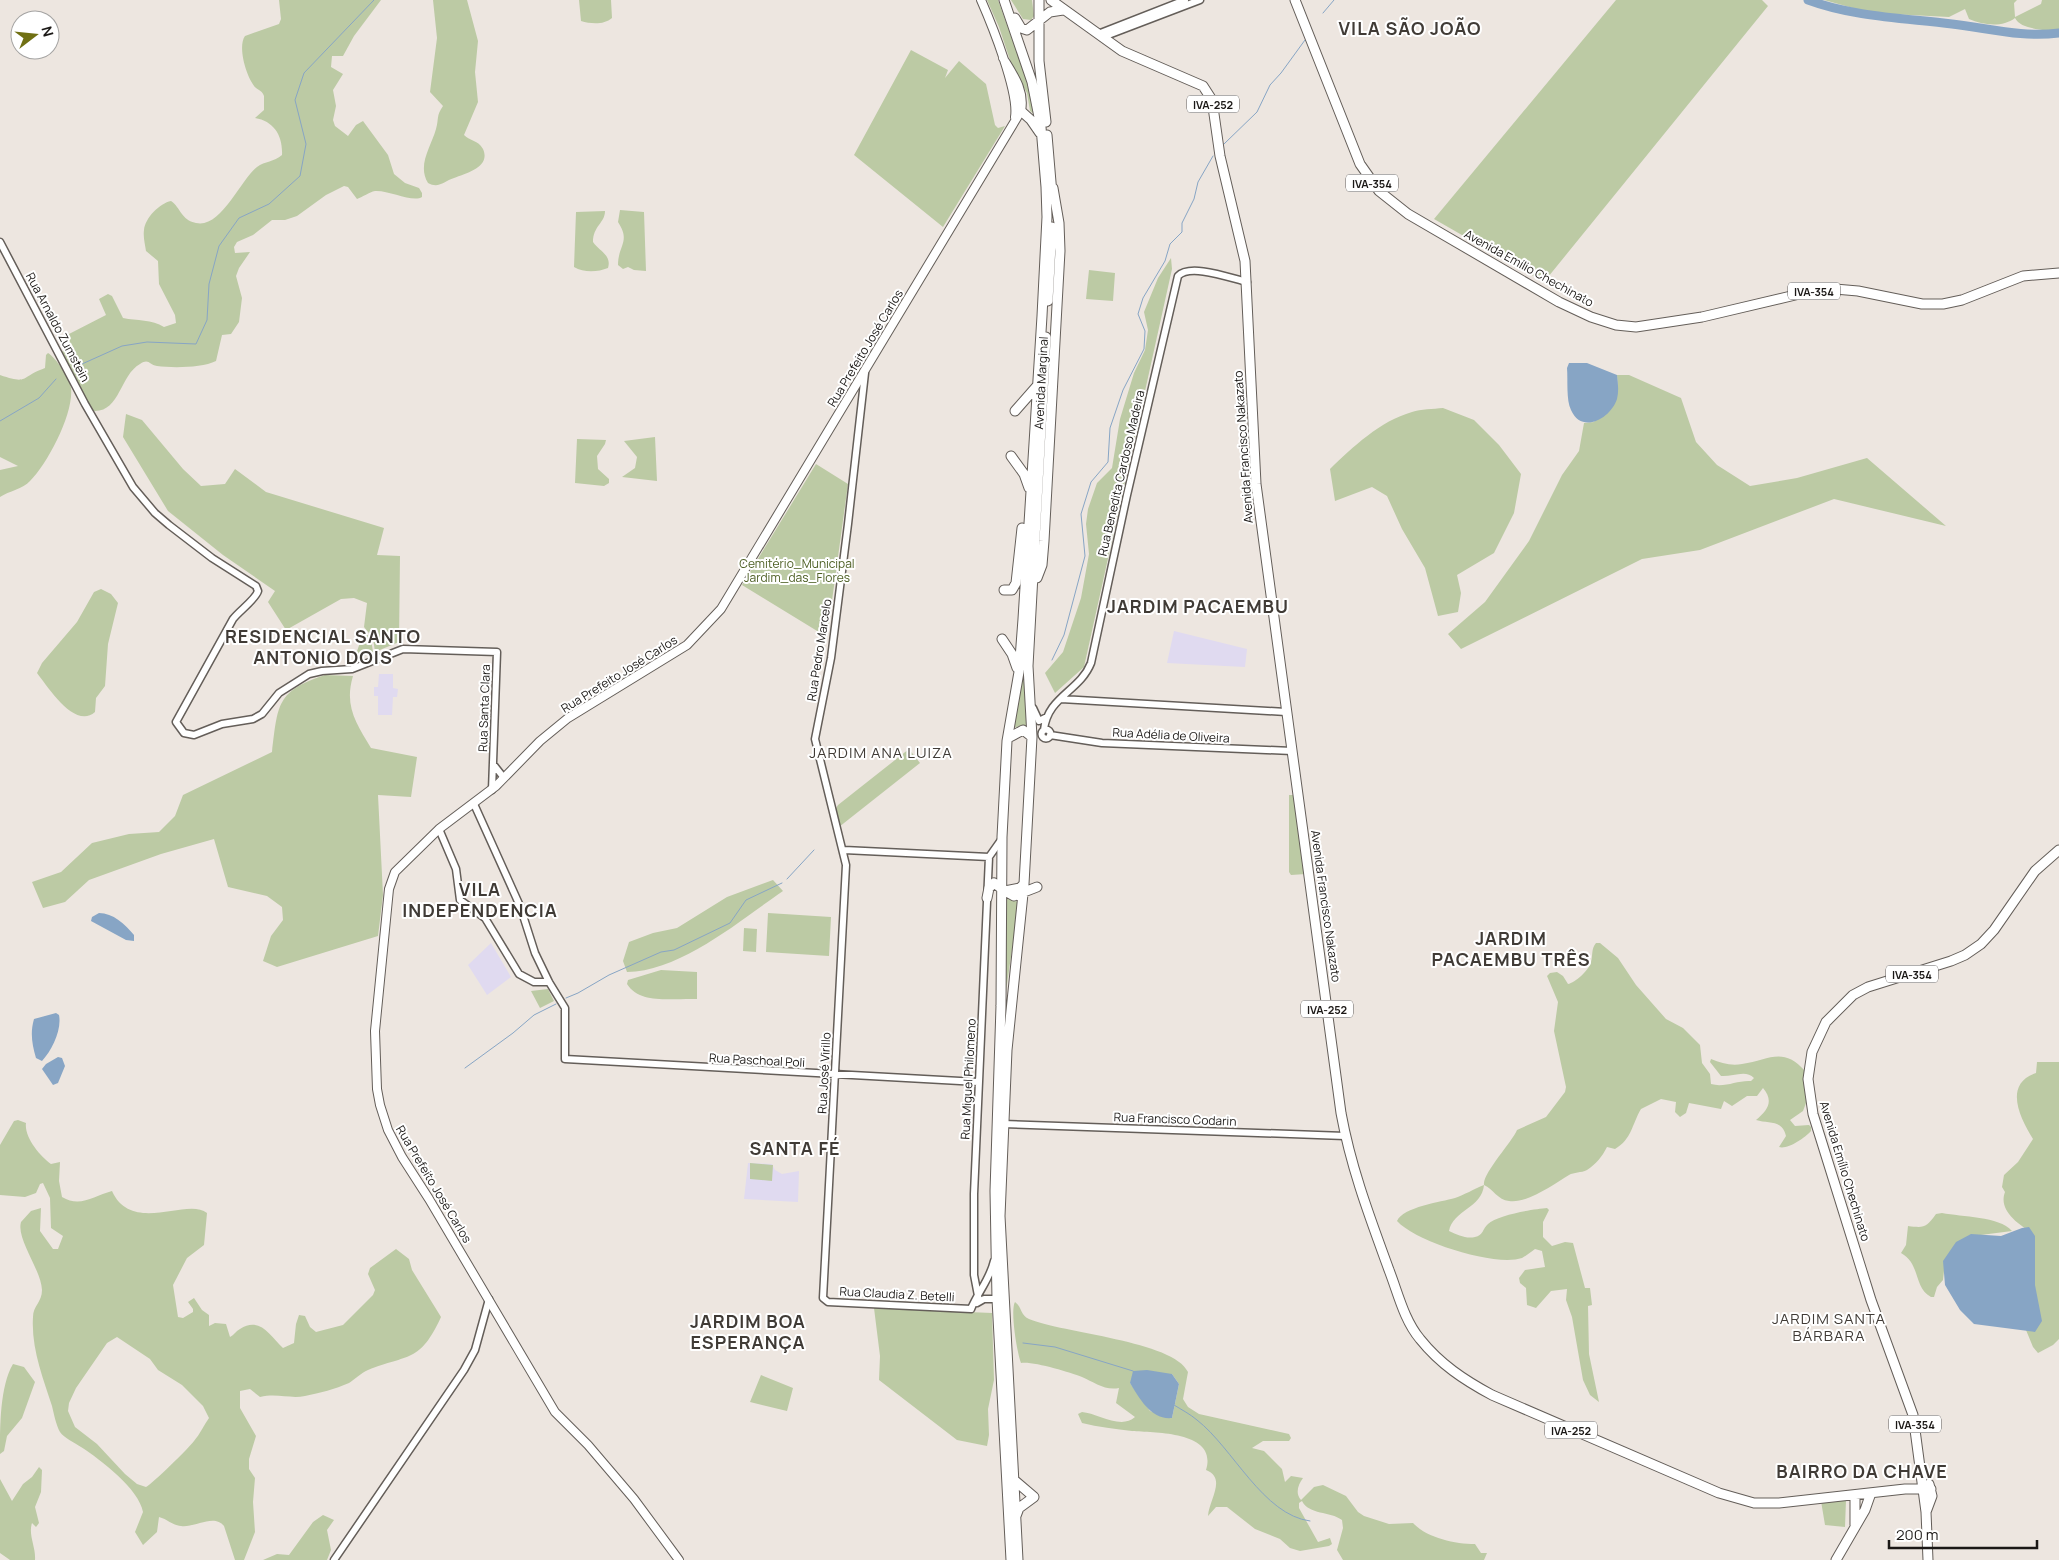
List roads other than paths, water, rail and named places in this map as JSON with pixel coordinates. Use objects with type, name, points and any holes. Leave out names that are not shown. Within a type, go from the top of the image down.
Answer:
[{"type":"main road","points":[[981,0],[1003,58],[1015,98],[1021,111],[1032,120],[1042,138]]},
{"type":"main road","points":[[1005,0],[1024,30],[1035,26],[1038,19],[1050,12],[1063,10]]},
{"type":"main road","points":[[1005,0],[1032,82],[1042,138],[1047,217],[1019,672],[1008,738],[1001,870],[1003,890],[995,1172],[995,1256],[1011,1560]]},
{"type":"main road","name":"Avenida Marginal","points":[[1018,1560],[1000,1216],[1006,1050],[1024,884],[1032,738],[1028,666],[1034,590],[1042,565],[1044,540],[1058,300],[1059,223],[1038,61],[1038,0]]},
{"type":"main road","name":"Avenida Francisco Nakazato","points":[[1051,0],[1122,51],[1203,86],[1209,93],[1215,109],[1220,156],[1245,261],[1256,484],[1345,1136],[1355,1177],[1373,1229],[1407,1316],[1419,1338],[1453,1372],[1492,1395],[1739,1500],[1754,1503],[1779,1503],[1927,1488]]},
{"type":"main road","name":"Avenida Emílio Chechinato","points":[[1295,0],[1360,164],[1379,191],[1414,217],[1559,302],[1591,317],[1636,327],[1663,324],[1812,291],[1835,289],[1858,291],[1922,304],[1943,304],[1971,296],[2023,276],[2059,273]]},
{"type":"main road","points":[[1003,58],[1021,90],[1023,101],[1021,111]]},
{"type":"main road","points":[[1014,121],[1015,98]]},
{"type":"main road","name":"Rua Prefeito José Carlos","points":[[679,1560],[634,1499],[588,1446],[555,1412],[395,1145],[383,1119],[377,1089],[375,1031],[383,938],[392,878],[395,872],[439,829],[492,790],[540,741],[568,718],[687,645],[721,609],[1021,111]]},
{"type":"main road","points":[[1015,411],[1037,386]]},
{"type":"main road","points":[[1004,590],[1012,590],[1016,583],[1022,527],[1030,493],[1024,474],[1011,456]]},
{"type":"main road","points":[[1002,639],[1012,654],[1019,672]]},
{"type":"main road","points":[[1008,738],[1013,733],[1023,730],[1032,738]]},
{"type":"main road","name":"Avenida Emílio Chechinato","points":[[1928,1560],[1926,1512],[1931,1501],[1921,1473],[1913,1415],[1873,1307],[1813,1114],[1808,1079],[1812,1052],[1826,1022],[1836,1010],[1853,996],[1868,987],[1951,961],[1965,955],[1981,944],[1994,930],[2036,871],[2059,850]]},
{"type":"main road","points":[[987,898],[991,885],[994,884],[1014,896],[1037,887]]},
{"type":"main road","points":[[1003,890],[1020,888],[1024,884]]},
{"type":"main road","points":[[1013,1478],[1034,1497],[1020,1508],[1016,1518]]},
{"type":"main road","points":[[1865,1510],[1885,1491]]},
{"type":"main road","points":[[1836,1560],[1865,1510],[1871,1493]]},
{"type":"main road","points":[[1855,1495],[1855,1526]]},
{"type":"street","points":[[1101,36],[1185,0]]},
{"type":"street","points":[[1101,36],[1200,0]]},
{"type":"street","name":"Rua Arnaldo Zumstein","points":[[0,242],[96,422],[133,487],[155,513],[212,558],[256,586],[258,591],[256,597],[244,605],[233,619],[176,722],[184,733],[198,734]]},
{"type":"street","name":"Rua Benedita Cardoso Madeira","points":[[1045,718],[1054,704],[1088,673],[1092,663],[1127,495],[1178,276],[1183,271],[1192,270],[1247,282]]},
{"type":"street","name":"Rua Pedro Marcelo","points":[[844,850],[830,803],[815,739],[832,644],[865,370]]},
{"type":"street","points":[[856,385],[863,391]]},
{"type":"street","name":"Rua Santa Clara","points":[[198,734],[222,724],[258,716],[279,693],[298,680],[322,670],[352,670],[403,650],[497,652],[492,790]]},
{"type":"street","points":[[1029,698],[1037,719],[1039,721],[1045,718]]},
{"type":"street","points":[[1061,699],[1286,712]]},
{"type":"street","name":"Rua Adélia de Oliveira","points":[[1045,718],[1044,730],[1048,730],[1050,735],[1102,743],[1292,751]]},
{"type":"street","points":[[493,764],[504,778]]},
{"type":"street","points":[[439,829],[456,869],[460,900],[485,918],[519,974],[534,982],[548,982],[535,953],[520,906],[474,804]]},
{"type":"street","points":[[989,858],[1002,837]]},
{"type":"street","points":[[989,844],[993,850],[996,849]]},
{"type":"street","points":[[844,850],[989,858],[1001,870]]},
{"type":"street","name":"Rua José Virillo","points":[[823,1298],[846,865],[844,850]]},
{"type":"street","name":"Rua Miguel Philomeno","points":[[978,1298],[974,1194],[989,858]]},
{"type":"street","name":"Rua Paschoal Poli","points":[[548,982],[565,1008],[565,1059],[978,1082]]},
{"type":"street","name":"Rua Francisco Codarin","points":[[1003,1124],[1345,1136]]},
{"type":"street","points":[[995,1256],[991,1274],[978,1298],[997,1299]]},
{"type":"street","name":"Rua Claudia Z. Betelli","points":[[823,1298],[828,1302],[971,1309],[978,1298]]},
{"type":"street","points":[[334,1560],[464,1370],[475,1350],[489,1299]]},
{"type":"water","points":[[1569,363],[1587,363],[1617,375],[1618,390],[1614,406],[1596,421],[1582,422],[1571,410],[1568,401],[1567,368]]},
{"type":"water","points":[[99,913],[114,917],[123,923],[134,935],[134,941],[126,940],[91,921],[92,917]]},
{"type":"water","points":[[56,1013],[59,1015],[60,1021],[58,1033],[53,1046],[42,1061],[36,1058],[33,1048],[34,1019]]},
{"type":"water","points":[[58,1057],[62,1058],[65,1066],[58,1083],[53,1085],[42,1069],[46,1064]]},
{"type":"water","points":[[2029,1227],[2035,1236],[2035,1285],[2042,1321],[2035,1332],[1974,1324],[1960,1310],[1945,1285],[1943,1261],[1956,1242],[1971,1234],[2001,1236]]},
{"type":"water","points":[[1147,1370],[1172,1374],[1179,1384],[1172,1418],[1158,1416],[1152,1412],[1142,1402],[1130,1383],[1133,1371]]},
{"type":"waterway","points":[[82,364],[122,346],[147,342],[196,344],[207,320],[209,284],[219,246],[239,218],[269,204],[300,176],[306,144],[295,100],[304,73],[374,0]]},
{"type":"waterway","points":[[1323,13],[1334,0]]},
{"type":"waterway","points":[[1808,0],[1825,6],[1879,16],[2018,33],[2059,33]]},
{"type":"waterway","points":[[1224,144],[1257,112],[1270,85],[1305,40]]},
{"type":"waterway","points":[[1052,660],[1064,635],[1085,556],[1081,514],[1091,482],[1108,462],[1110,428],[1123,390],[1144,349],[1145,331],[1138,314],[1143,298],[1165,261],[1170,244],[1182,232],[1182,223],[1194,199],[1198,182],[1213,156]]},
{"type":"waterway","points":[[0,421],[39,398],[56,379]]},
{"type":"waterway","points":[[787,879],[814,850]]},
{"type":"waterway","points":[[566,998],[609,975],[661,952],[674,950],[730,923],[746,900],[782,883]]},
{"type":"waterway","points":[[465,1068],[534,1015],[556,1004]]},
{"type":"waterway","points":[[1023,1343],[1055,1347],[1133,1371]]},
{"type":"waterway","points":[[1174,1405],[1194,1418],[1210,1432],[1249,1479],[1278,1507],[1293,1516],[1310,1521]]},
{"type":"district","name":"VILA SÃO JOÃO","points":[[1410,28]]},
{"type":"district","name":"JARDIM PACAEMBU","points":[[1198,606]]},
{"type":"district","name":"RESIDENCIAL SANTO ANTONIO DOIS","points":[[323,646]]},
{"type":"district","name":"JARDIM ANA LUIZA","points":[[881,752]]},
{"type":"district","name":"VILA INDEPENDENCIA","points":[[480,900]]},
{"type":"district","name":"JARDIM PACAEMBU TRÊS","points":[[1511,948]]},
{"type":"district","name":"SANTA FÉ","points":[[795,1148]]},
{"type":"district","name":"JARDIM SANTA BÁRBARA","points":[[1829,1326]]},
{"type":"district","name":"JARDIM BOA ESPERANÇA","points":[[748,1331]]},
{"type":"district","name":"BAIRRO DA CHAVE","points":[[1862,1471]]},
{"type":"park label","name":"Cemitério_Municipal Jardim_das_Flores","points":[[797,570]]}]
